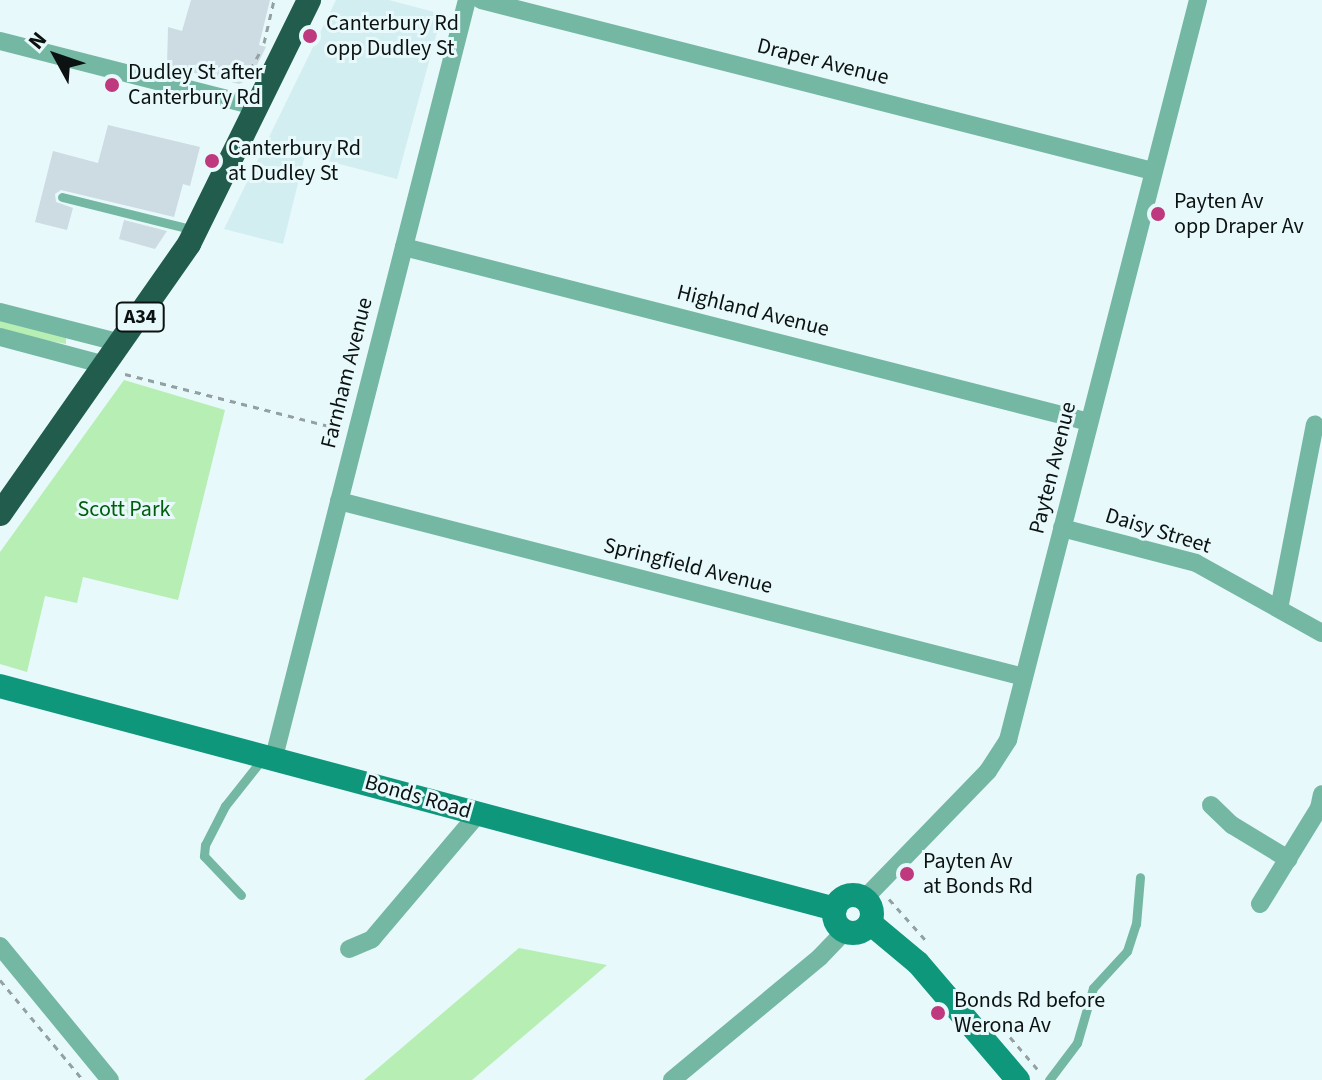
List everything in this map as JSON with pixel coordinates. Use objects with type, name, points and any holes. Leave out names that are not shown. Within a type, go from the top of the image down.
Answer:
[{"type":"highway","name":"A34","points":[[0,514],[115,370],[121,343],[196,231],[309,0]]},
{"type":"main road","name":"Bonds Road","points":[[0,686],[835,909]]},
{"type":"main road","points":[[847,897],[864,899],[872,913],[870,923],[862,931],[845,931],[837,925],[835,909],[847,897]]},
{"type":"main road","points":[[870,923],[918,963],[1012,1078]]},
{"type":"street","name":"Farnham Avenue","points":[[269,756],[339,501],[467,0]]},
{"type":"street","name":"Draper Avenue","points":[[481,0],[1153,171]]},
{"type":"street","name":"Payten Avenue","points":[[864,899],[995,763],[1008,740],[1198,0]]},
{"type":"street","points":[[0,41],[258,107]]},
{"type":"street","name":"Highland Avenue","points":[[404,247],[1089,422]]},
{"type":"street","points":[[0,312],[121,343]]},
{"type":"street","points":[[0,337],[115,370]]},
{"type":"street","points":[[1279,609],[1315,424]]},
{"type":"street","name":"Springfield Avenue","points":[[339,501],[1024,677]]},
{"type":"street","name":"Daisy Street","points":[[1062,528],[1196,563],[1322,633]]},
{"type":"street","points":[[1260,904],[1319,808],[1322,794]]},
{"type":"street","points":[[1211,805],[1232,825],[1288,859]]},
{"type":"street","points":[[349,949],[372,939],[478,814]]},
{"type":"street","points":[[672,1080],[814,962],[845,931]]},
{"type":"street","points":[[0,946],[110,1080]]},
{"type":"lane","points":[[62,197],[196,231]]},
{"type":"lane","points":[[70,356],[76,330]]},
{"type":"lane","points":[[241,895],[204,856],[205,845],[225,806],[269,756]]},
{"type":"lane","points":[[1049,1080],[1077,1043],[1093,988],[1127,951],[1136,924],[1140,877]]},
{"type":"path","points":[[245,80],[266,40],[274,0]]},
{"type":"path","points":[[115,370],[356,433]]},
{"type":"path","points":[[0,980],[83,1080]]},
{"type":"shaded area","points":[[336,0],[389,0],[442,14],[397,179],[305,155],[283,244],[224,229]]},
{"type":"green space","points":[[0,317],[66,337],[66,344],[0,332]]},
{"type":"green space","name":"Scott Park","points":[[124,380],[225,410],[178,600],[83,577],[77,603],[45,596],[27,672],[0,664],[0,552]]},
{"type":"green space","points":[[519,948],[607,965],[472,1080],[364,1080]]},
{"type":"building","points":[[191,0],[270,0],[259,45],[266,47],[250,79],[239,84],[167,66],[168,27],[182,31]]},
{"type":"building","points":[[108,125],[200,147],[190,186],[183,184],[174,217],[61,190],[55,194],[56,202],[73,208],[67,230],[35,222],[53,151],[98,163]]},
{"type":"building","points":[[124,220],[167,231],[155,249],[119,239]]},
{"type":"place","name":"Canterbury Rd opp Dudley St","points":[[310,36]]},
{"type":"place","name":"Dudley St after Canterbury Rd","points":[[112,85]]},
{"type":"place","name":"Canterbury Rd at Dudley St","points":[[212,161]]},
{"type":"place","name":"Payten Av opp Draper Av","points":[[1158,214]]},
{"type":"place","name":"Payten Av at Bonds Rd","points":[[907,874]]},
{"type":"place","name":"Bonds Rd before Werona Av","points":[[938,1013]]}]
